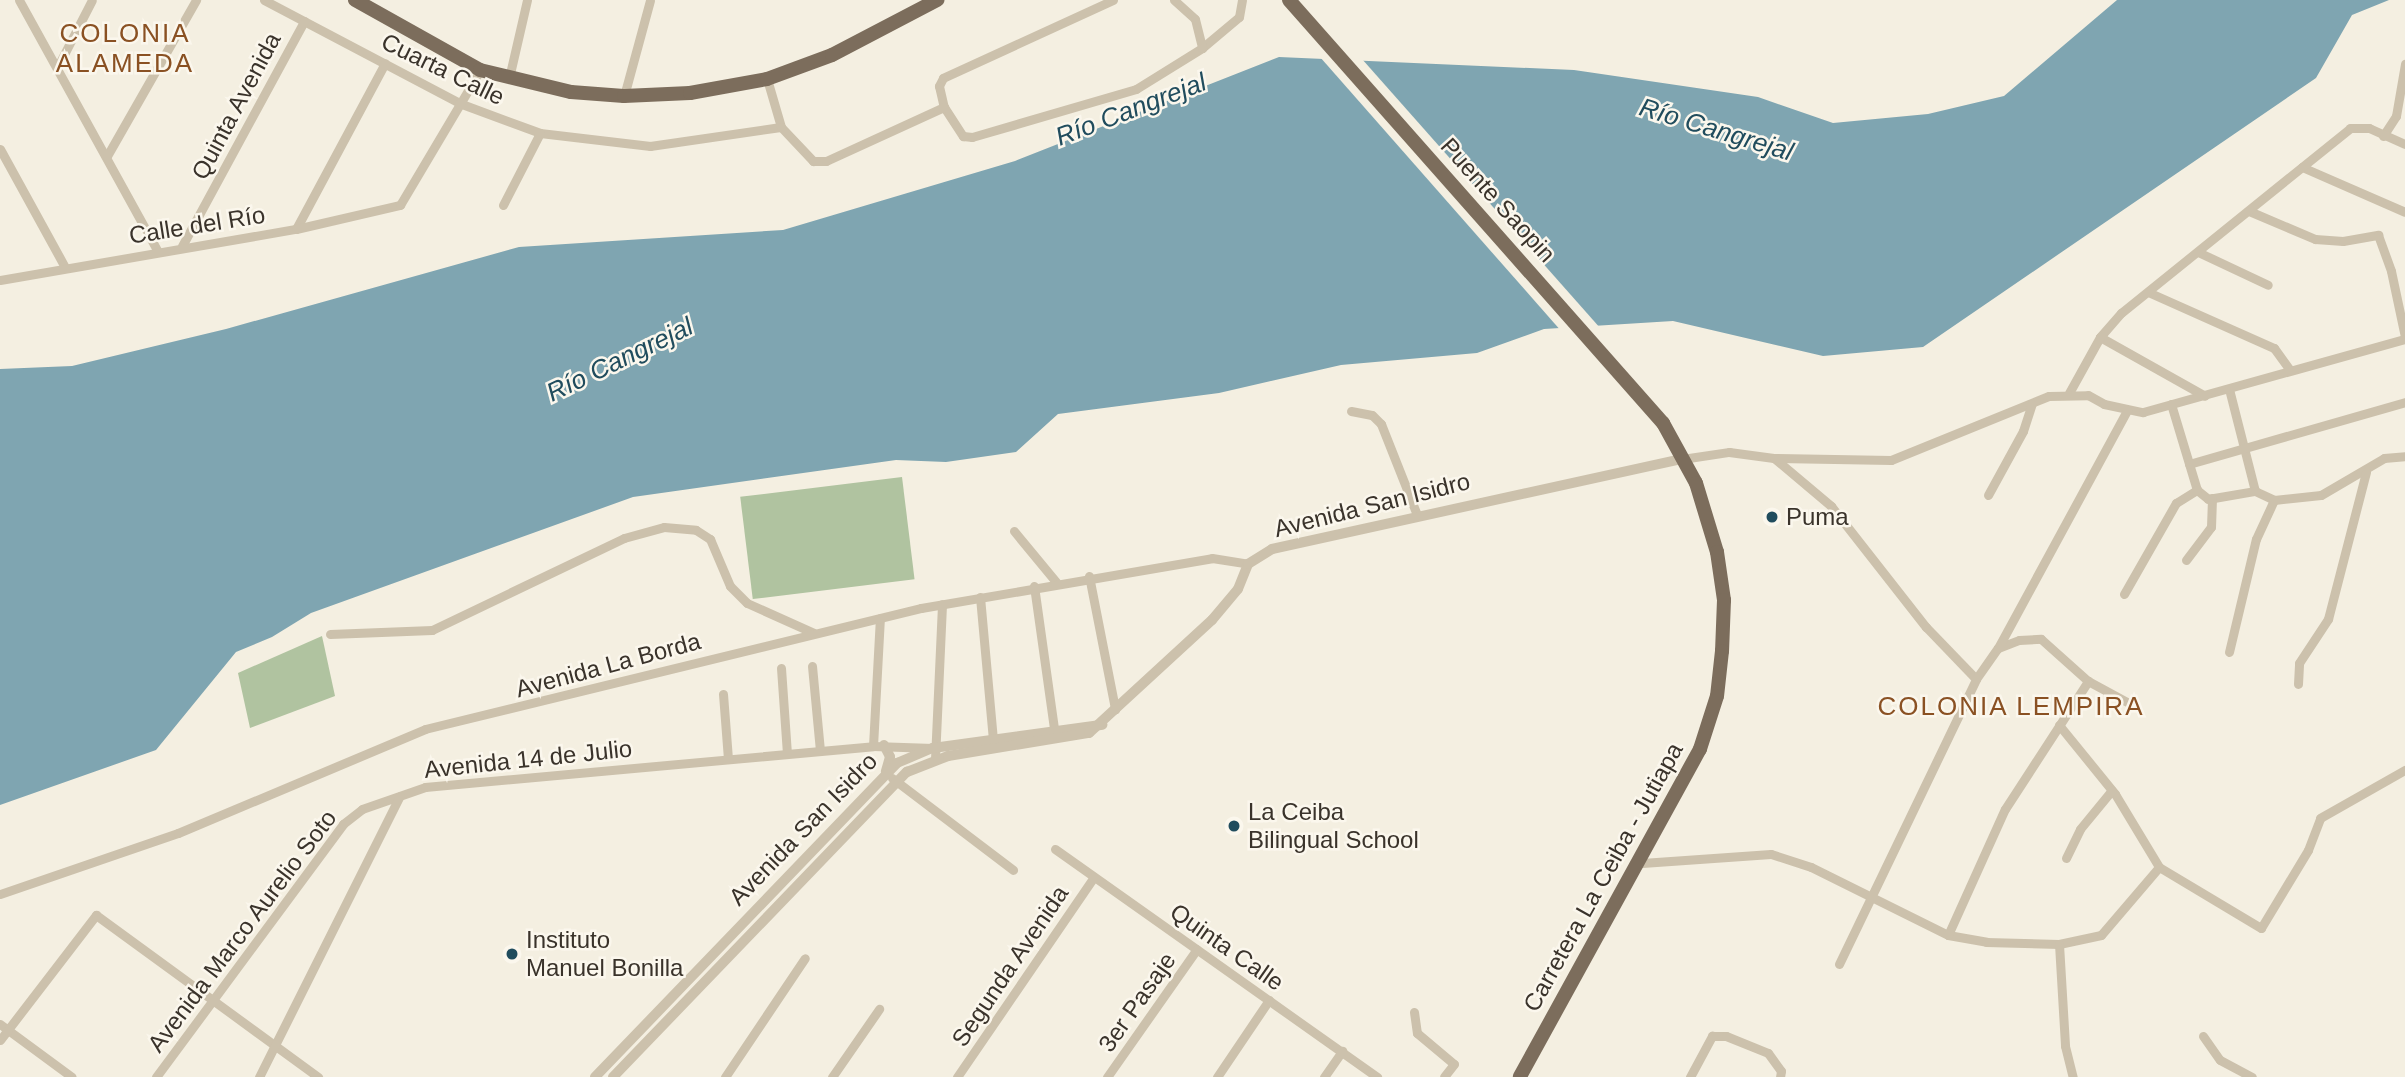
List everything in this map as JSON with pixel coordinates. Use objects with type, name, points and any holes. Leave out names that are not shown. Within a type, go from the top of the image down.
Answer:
[{"type":"main road","points":[[355,0],[480,70],[571,92],[624,96],[690,93],[767,79],[832,55],[937,0]]},
{"type":"main road","name":"Puente Saopin","points":[[1289,0],[1632,383]]},
{"type":"main road","name":"Carretera La Ceiba - Jutiapa","points":[[1520,1077],[1642,863],[1700,749],[1717,696],[1724,600],[1717,552],[1704,503],[1663,423],[1632,383]]},
{"type":"street","points":[[19,0],[107,156],[156,250]]},
{"type":"street","points":[[57,68],[92,0]]},
{"type":"street","points":[[107,156],[196,0]]},
{"type":"street","name":"Cuarta Calle","points":[[264,0],[459,103],[540,134],[650,146],[781,127]]},
{"type":"street","points":[[624,96],[650,0]]},
{"type":"street","points":[[1113,0],[954,70],[939,86],[944,107],[963,136],[972,137],[1136,89],[1202,48],[1239,17],[1242,0]]},
{"type":"street","points":[[1174,0],[1195,19],[1202,48]]},
{"type":"street","points":[[509,78],[525,2]]},
{"type":"street","name":"Quinta Avenida","points":[[182,246],[304,21]]},
{"type":"street","points":[[296,229],[385,63]]},
{"type":"street","points":[[2384,136],[2396,116],[2405,64]]},
{"type":"street","points":[[459,103],[480,70]]},
{"type":"street","points":[[767,79],[781,127],[803,155],[813,162],[826,161],[944,107]]},
{"type":"street","name":"Calle del Río","points":[[0,281],[156,250],[296,229],[400,205],[459,103]]},
{"type":"street","points":[[2069,393],[2100,337],[2148,292],[2350,128],[2369,128],[2405,144]]},
{"type":"street","points":[[503,205],[540,134]]},
{"type":"street","points":[[0,149],[65,267]]},
{"type":"street","points":[[2302,167],[2405,212]]},
{"type":"street","points":[[1682,459],[1729,452],[1774,458],[1891,460],[2032,404],[2069,393],[2143,412],[2405,338],[2391,271],[2378,235],[2343,241],[2315,239],[2249,211]]},
{"type":"street","points":[[2198,252],[2267,285]]},
{"type":"street","points":[[2148,292],[2274,348],[2289,369]]},
{"type":"street","points":[[2100,337],[2132,351],[2205,396]]},
{"type":"street","points":[[2229,389],[2255,491]]},
{"type":"street","points":[[2189,464],[2405,402]]},
{"type":"street","points":[[1988,495],[2023,431],[2032,404]]},
{"type":"street","points":[[2171,404],[2197,490],[2205,498],[2255,491],[2274,500],[2321,495],[2366,472],[2384,458],[2405,456]]},
{"type":"street","points":[[1839,964],[1870,896],[1932,779],[1976,679],[1998,648],[2127,410]]},
{"type":"street","points":[[1351,411],[1372,415],[1381,424],[1417,515]]},
{"type":"street","points":[[1774,458],[1831,506],[1926,627],[1976,679]]},
{"type":"street","name":"Avenida San Isidro","points":[[613,1077],[896,781],[934,753],[993,738],[1070,738],[1102,724],[1227,604],[1248,564],[1272,550],[1417,515],[1682,459]]},
{"type":"street","points":[[2298,684],[2299,663],[2328,619],[2366,472]]},
{"type":"street","points":[[2124,594],[2176,503],[2197,490]]},
{"type":"street","points":[[2186,560],[2211,527],[2213,498]]},
{"type":"street","points":[[2229,652],[2256,539],[2274,500]]},
{"type":"street","points":[[330,634],[432,630],[624,538],[664,527],[696,530],[710,539],[730,586],[747,603],[815,633]]},
{"type":"street","points":[[1014,531],[1056,582]]},
{"type":"street","name":"Avenida La Borda","points":[[0,894],[178,833],[425,729],[943,604],[1089,576],[1212,558],[1248,564]]},
{"type":"street","points":[[1089,576],[1115,709]]},
{"type":"street","points":[[1034,586],[1054,728]]},
{"type":"street","points":[[980,597],[993,738]]},
{"type":"street","points":[[934,753],[943,604]]},
{"type":"street","points":[[880,618],[878,746],[890,757],[886,771],[1013,870]]},
{"type":"street","points":[[1998,648],[2019,640],[2041,639],[2088,681],[2127,702]]},
{"type":"street","points":[[811,666],[820,751]]},
{"type":"street","points":[[781,668],[787,754]]},
{"type":"street","points":[[1948,935],[2005,809],[2088,681]]},
{"type":"street","points":[[723,694],[727,759]]},
{"type":"street","name":"Avenida San Isidro","points":[[595,1077],[886,771],[912,753],[934,753],[1028,738],[1054,728],[1102,724]]},
{"type":"street","points":[[2059,725],[2112,790],[2159,867],[2261,928],[2308,849],[2320,818],[2405,770]]},
{"type":"street","name":"Avenida 14 de Julio","points":[[259,1077],[273,1043],[400,796],[425,787],[878,746],[934,753]]},
{"type":"street","points":[[2066,858],[2080,829],[2112,790]]},
{"type":"street","name":"Avenida Marco Aurelio Soto","points":[[156,1077],[343,824],[362,809],[400,796]]},
{"type":"street","name":"Quinta Calle","points":[[1055,849],[1377,1077]]},
{"type":"street","points":[[1642,863],[1771,854],[1811,867],[1948,935],[1986,942],[2059,944],[2101,934],[2159,867]]},
{"type":"street","name":"Segunda Avenida","points":[[957,1077],[1094,877]]},
{"type":"street","points":[[0,1040],[4,1027],[96,915],[318,1077]]},
{"type":"street","points":[[2059,944],[2065,1046],[2073,1077]]},
{"type":"street","name":"3er Pasaje","points":[[1107,1077],[1197,949]]},
{"type":"street","points":[[724,1077],[805,958]]},
{"type":"street","points":[[1217,1077],[1269,1000]]},
{"type":"street","points":[[832,1077],[878,1009]]},
{"type":"street","points":[[1414,1012],[1417,1033],[1454,1064],[1444,1077]]},
{"type":"street","points":[[4,1027],[72,1077]]},
{"type":"street","points":[[1690,1077],[1713,1037],[1727,1036],[1768,1053],[1781,1071],[1780,1077]]},
{"type":"street","points":[[2203,1036],[2220,1060],[2252,1077]]},
{"type":"street","points":[[1324,1077],[1342,1051]]},
{"type":"green space","points":[[902,477],[915,579],[753,599],[740,497]]},
{"type":"green space","points":[[322,636],[335,696],[250,728],[238,673]]},
{"type":"water","name":"Río Cangrejal","points":[[2117,0],[2389,0],[2352,15],[2316,78],[1923,347],[1823,356],[1673,321],[1544,329],[1477,353],[1341,365],[1219,393],[1058,414],[1016,452],[946,462],[896,460],[633,497],[311,613],[272,637],[236,652],[156,750],[0,805],[0,369],[72,366],[226,329],[519,247],[783,230],[1015,161],[1279,57],[1574,70],[1758,97],[1833,123],[1928,114],[2004,96]]},
{"type":"pier","points":[[1320,57],[1362,59],[1601,329],[1562,332]]},
{"type":"place","name":"Puma","points":[[1772,517]]},
{"type":"place","name":"La Ceiba Bilingual School","points":[[1234,826]]},
{"type":"place","name":"Instituto Manuel Bonilla","points":[[512,954]]},
{"type":"district","name":"COLONIA ALAMEDA","points":[[125,49]]},
{"type":"district","name":"COLONIA LEMPIRA","points":[[2011,707]]}]
